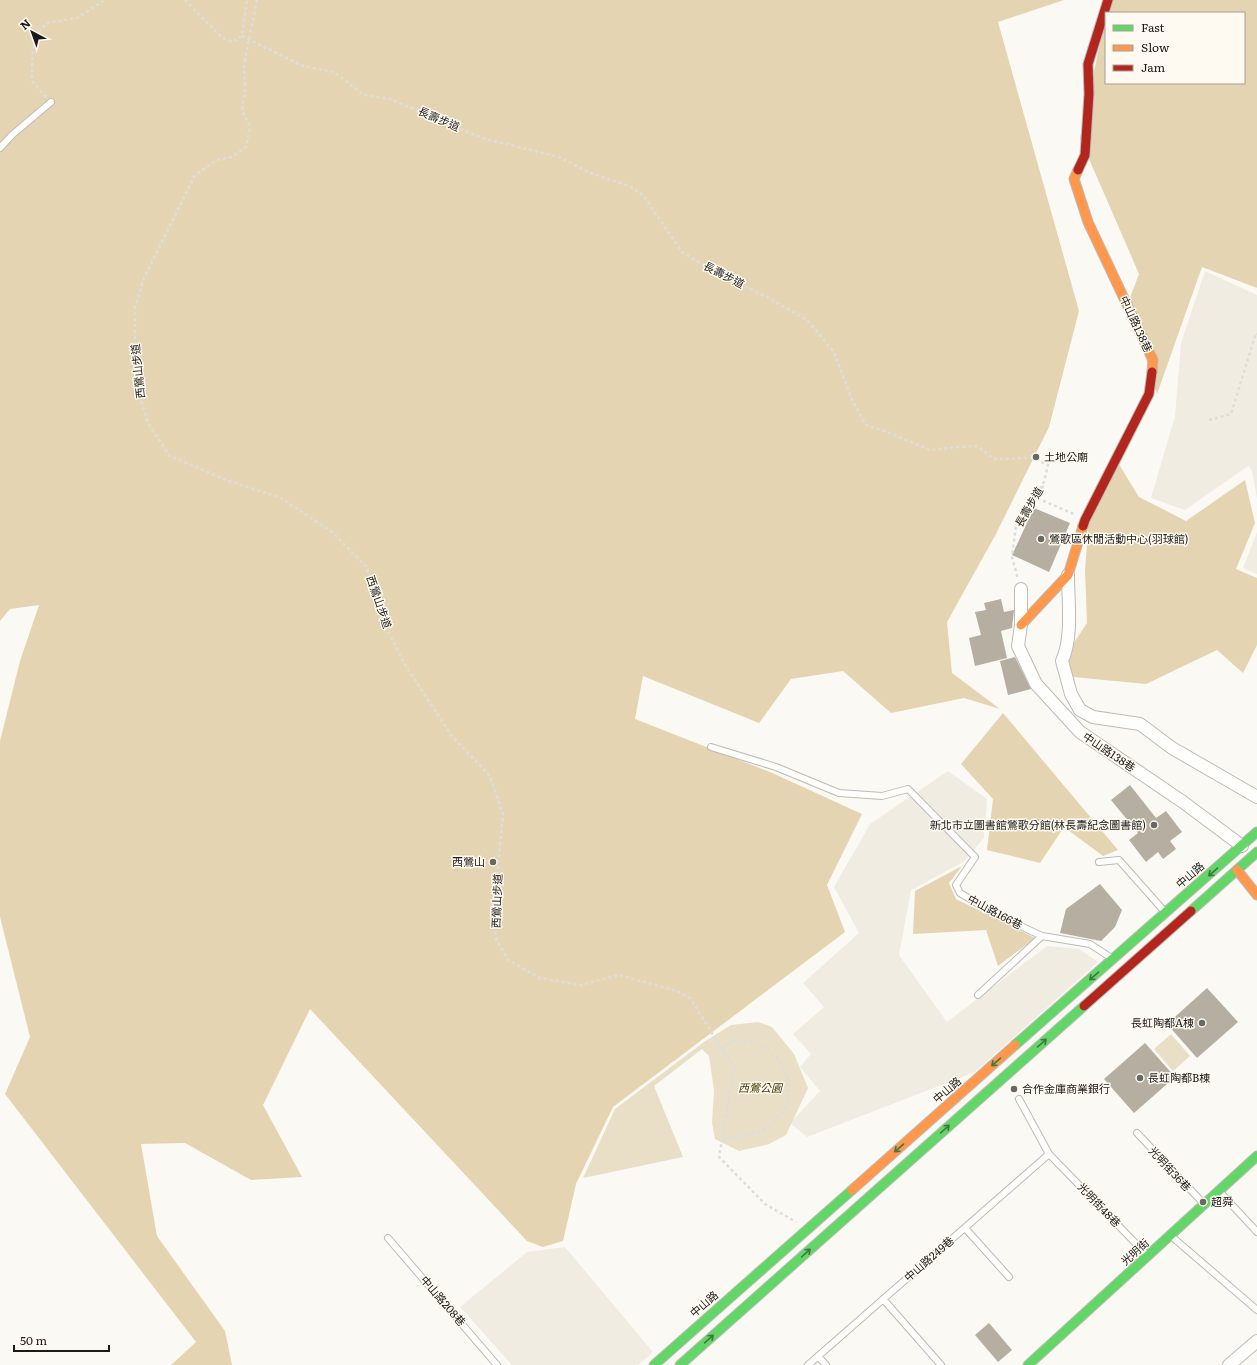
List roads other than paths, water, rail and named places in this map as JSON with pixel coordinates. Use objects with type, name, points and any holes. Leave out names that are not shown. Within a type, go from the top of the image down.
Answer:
[{"type":"street","name":"中山路138巷","points":[[1021,625],[1068,575],[1085,520],[1149,394],[1153,360],[1088,222],[1074,179],[1084,155],[1089,94],[1088,64],[1108,0]]},
{"type":"street","points":[[1068,575],[1069,620],[1066,651],[1062,660],[1070,694],[1080,710],[1093,717],[1140,724],[1172,748],[1257,797]]},
{"type":"street","name":"中山路138巷","points":[[1021,589],[1021,625],[1018,646],[1036,684],[1080,732],[1184,802],[1242,846]]},
{"type":"street","name":"中山路","points":[[654,1365],[664,1362],[808,1229],[1257,832]]},
{"type":"street","points":[[1237,870],[1242,846]]},
{"type":"street","points":[[680,1365],[1257,852]]},
{"type":"street","points":[[1237,870],[1257,895]]},
{"type":"street","points":[[1014,1047],[1024,1059]]},
{"type":"street","name":"光明街","points":[[1028,1365],[1257,1156]]},
{"type":"street","points":[[1229,1365],[1257,1341]]},
{"type":"lane","points":[[0,148],[12,135],[51,102]]},
{"type":"lane","name":"中山路166巷","points":[[711,747],[776,767],[839,793],[882,796],[908,789],[975,857],[956,885],[960,893],[995,914],[1042,936],[1090,944],[1113,959],[1123,971]]},
{"type":"lane","points":[[1099,862],[1120,860],[1176,924]]},
{"type":"lane","points":[[978,995],[1042,936]]},
{"type":"lane","points":[[996,1083],[1008,1085]]},
{"type":"lane","name":"光明街48巷","points":[[1019,1099],[1050,1154],[1148,1256]]},
{"type":"lane","name":"光明街36巷","points":[[1137,1133],[1204,1204]]},
{"type":"lane","name":"中山路249巷","points":[[808,1365],[1050,1154]]},
{"type":"lane","points":[[1219,1191],[1257,1232]]},
{"type":"lane","points":[[965,1228],[1009,1277]]},
{"type":"lane","points":[[1170,1235],[1257,1310]]},
{"type":"lane","name":"中山路208巷","points":[[388,1238],[497,1365]]},
{"type":"lane","points":[[883,1299],[941,1365]]},
{"type":"lane","points":[[818,1356],[826,1365]]},
{"type":"place","name":"土地公廟","points":[[1036,457]]},
{"type":"place","name":"鶯歌區休閒活動中心(羽球館)","points":[[1041,539]]},
{"type":"place","name":"新北市立圖書館鶯歌分館(林長壽紀念圖書館)","points":[[1154,825]]},
{"type":"place","name":"西鶯山","points":[[493,862]]},
{"type":"place","name":"長虹陶都A棟","points":[[1202,1023]]},
{"type":"place","name":"長虹陶都B棟","points":[[1140,1078]]},
{"type":"place","name":"合作金庫商業銀行","points":[[1014,1089]]},
{"type":"place","name":"超舜","points":[[1203,1202]]},
{"type":"park label","name":"西鶯公園","points":[[760,1088]]}]
